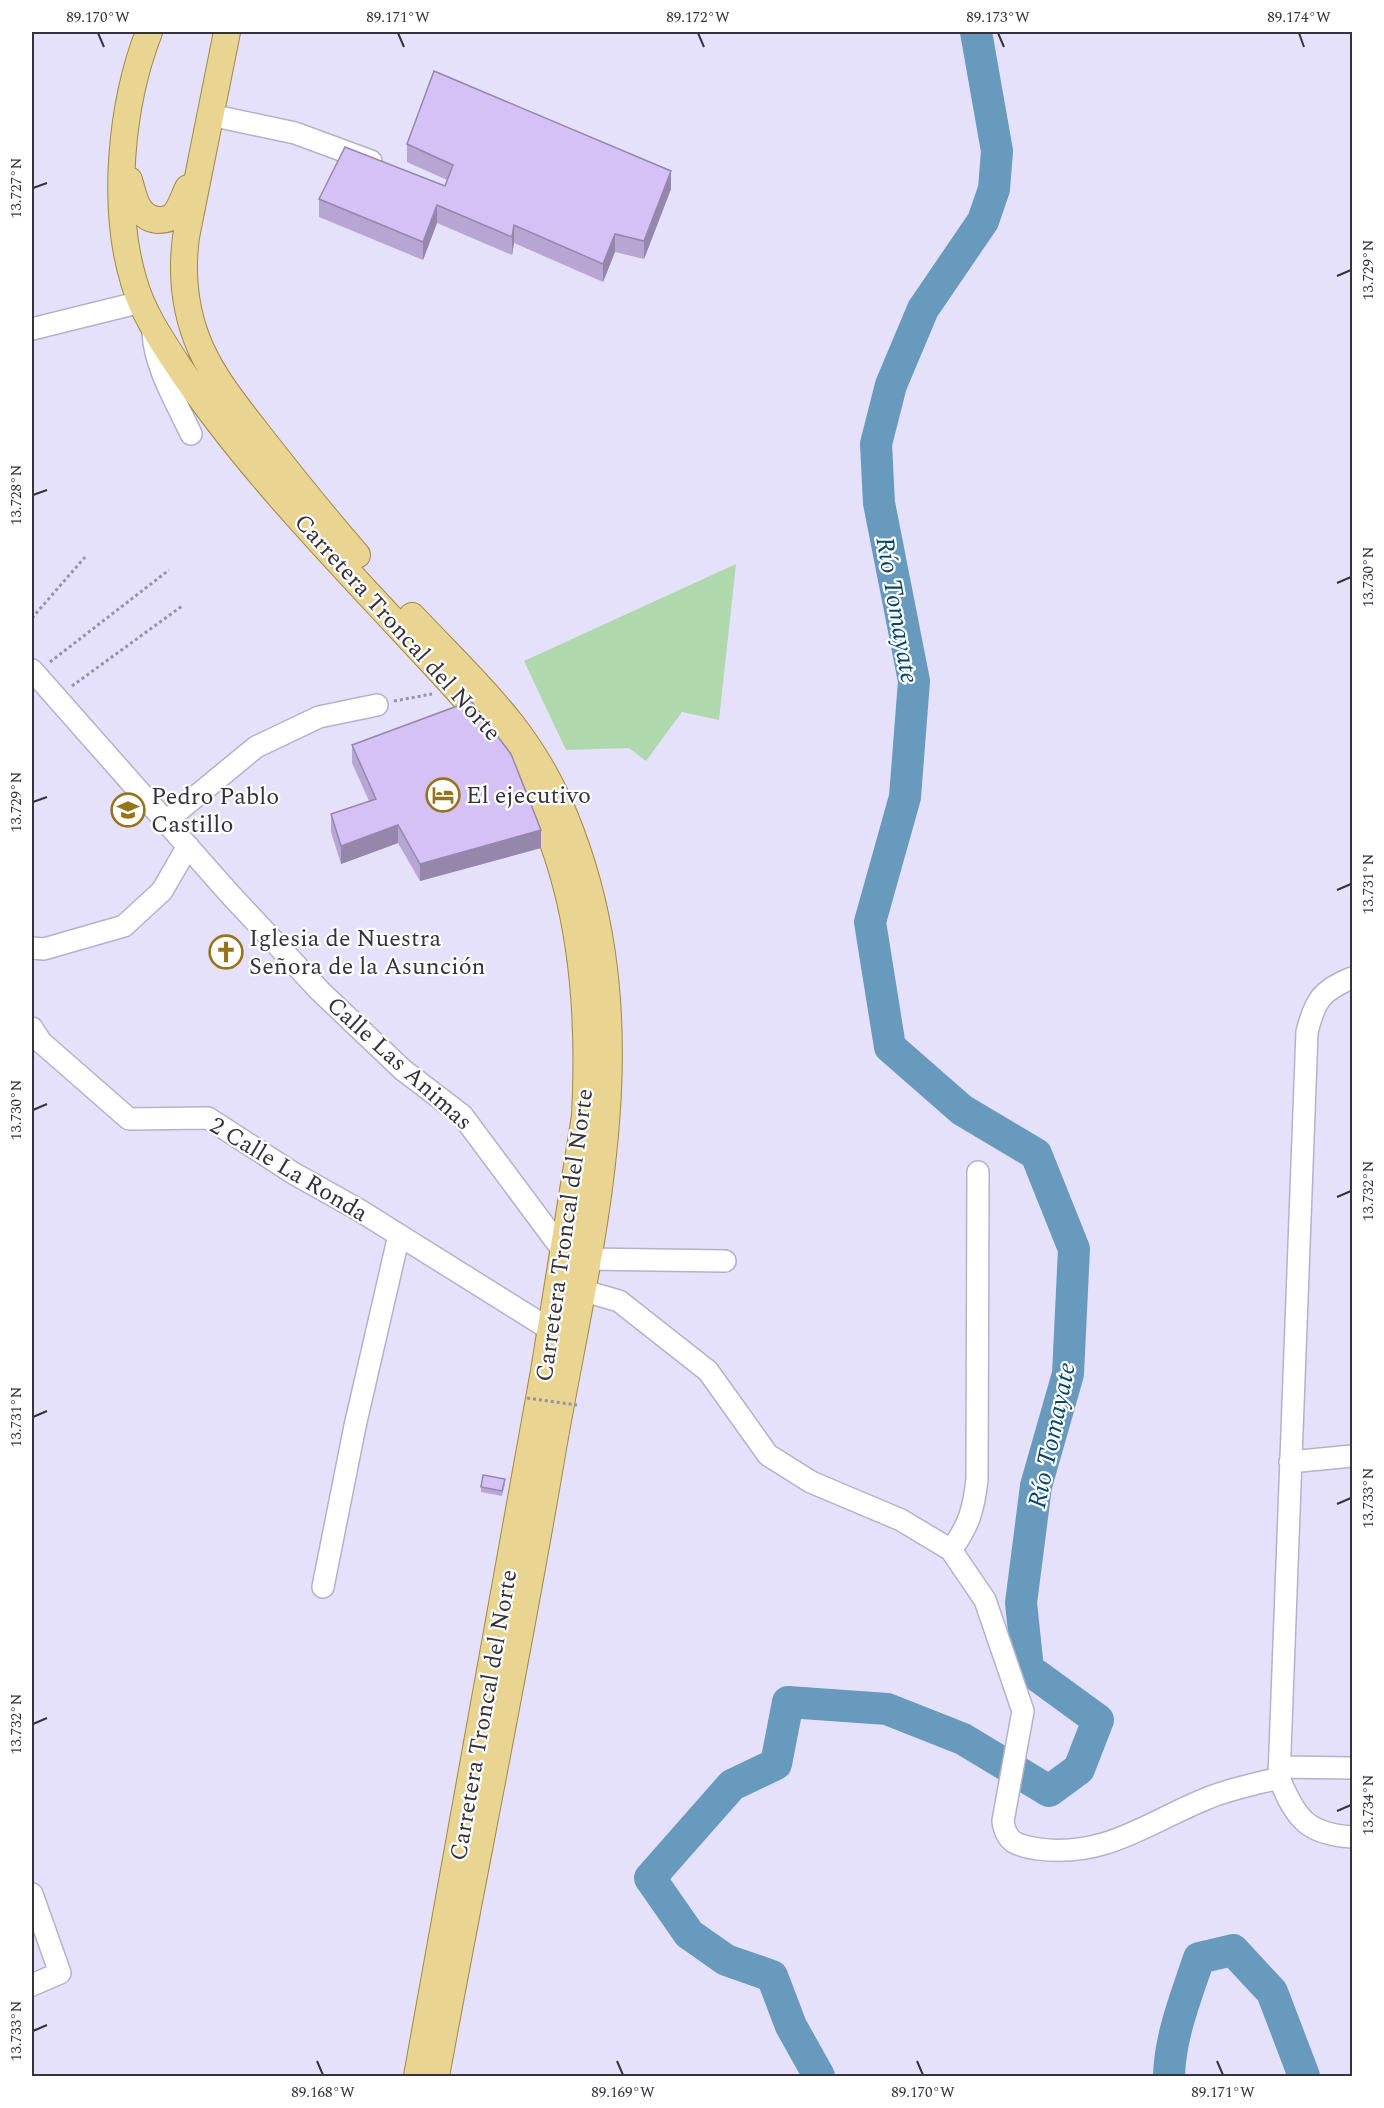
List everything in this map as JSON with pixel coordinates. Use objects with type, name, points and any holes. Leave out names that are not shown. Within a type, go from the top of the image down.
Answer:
[{"type":"main road","name":"Carretera Troncal del Norte","points":[[149,32],[133,83],[122,157],[125,243],[147,313],[191,385],[247,457],[362,588],[457,689],[501,742],[525,781],[561,869],[574,919],[584,1003],[587,1074],[576,1256],[581,1290],[521,1637],[436,2076]]},
{"type":"main road","name":"Carretera Troncal del Norte","points":[[224,35],[186,237],[183,280],[196,334],[212,368],[248,420],[310,501],[396,599],[478,681],[519,733],[553,791],[575,843],[598,930],[610,1029],[610,1081],[601,1183],[551,1330],[417,2076]]},
{"type":"main road","points":[[122,157],[134,201],[143,214],[155,220],[167,219],[174,215],[201,163]]},
{"type":"street","points":[[210,115],[295,133],[389,168]]},
{"type":"street","points":[[32,329],[147,313],[161,367],[191,434]]},
{"type":"street","name":"Calle Las Animas","points":[[34,672],[320,991],[403,1070],[462,1115],[576,1256]]},
{"type":"street","points":[[166,821],[255,747],[319,717],[376,705]]},
{"type":"street","points":[[32,948],[44,949],[124,926],[162,891],[188,846]]},
{"type":"street","points":[[1353,978],[1331,987],[1314,1006],[1307,1032],[1279,1772],[1287,1797],[1305,1823],[1326,1835],[1353,1837]]},
{"type":"street","name":"2 Calle La Ronda","points":[[32,1028],[41,1042],[129,1119],[208,1118],[293,1173],[399,1235],[551,1330]]},
{"type":"street","points":[[951,1550],[967,1529],[974,1509],[977,1479],[978,1172]]},
{"type":"street","points":[[323,1587],[355,1426],[399,1235]]},
{"type":"street","points":[[576,1256],[725,1261]]},
{"type":"street","points":[[581,1290],[619,1301],[708,1371],[768,1455],[812,1482],[900,1520],[951,1550],[985,1600],[1009,1662],[1023,1711],[1004,1812],[1004,1829],[1012,1843],[1047,1850],[1085,1850],[1112,1842],[1209,1798],[1279,1772],[1353,1768]]},
{"type":"street","points":[[1290,1462],[1353,1456]]},
{"type":"street","points":[[32,1894],[60,1973],[32,1985]]},
{"type":"path","points":[[32,618],[85,557]]},
{"type":"path","points":[[34,672],[169,570]]},
{"type":"path","points":[[57,697],[182,606]]},
{"type":"path","points":[[376,705],[457,689]]},
{"type":"path","points":[[527,1398],[577,1405]]},
{"type":"green space","points":[[736,564],[719,720],[682,712],[646,761],[629,748],[566,750],[524,661]]},
{"type":"building","points":[[434,71],[671,171],[644,241],[615,234],[603,264],[514,225],[512,237],[437,205],[423,242],[319,199],[345,147],[445,186],[453,165],[407,144]]},
{"type":"building","name":"El ejecutivo","points":[[471,701],[511,754],[541,830],[420,864],[398,825],[341,846],[331,814],[376,799],[352,745]]},
{"type":"building","points":[[483,1475],[505,1479],[502,1491],[481,1487]]},
{"type":"waterway","name":"Río Tomayate","points":[[819,2076],[791,2026],[772,1976],[726,1960],[689,1934],[650,1878],[732,1785],[776,1764],[788,1702],[887,1709],[963,1739],[1049,1791],[1079,1769],[1098,1720],[1028,1669],[1021,1603],[1036,1486],[1068,1374],[1074,1249],[1036,1154],[962,1110],[890,1047],[870,922],[905,797],[914,681],[879,503],[876,444],[891,385],[923,309],[983,221],[994,189],[997,151],[976,32]]},
{"type":"waterway","name":"Río Tomayate","points":[[1169,2076],[1172,2046],[1199,1958],[1233,1950],[1272,1992],[1304,2076]]},
{"type":"place","name":"El ejecutivo","points":[[443,795]]},
{"type":"place","name":"Pedro Pablo Castillo","points":[[128,810]]},
{"type":"place","name":"Iglesia de Nuestra Señora de la Asunción","points":[[226,952]]}]
